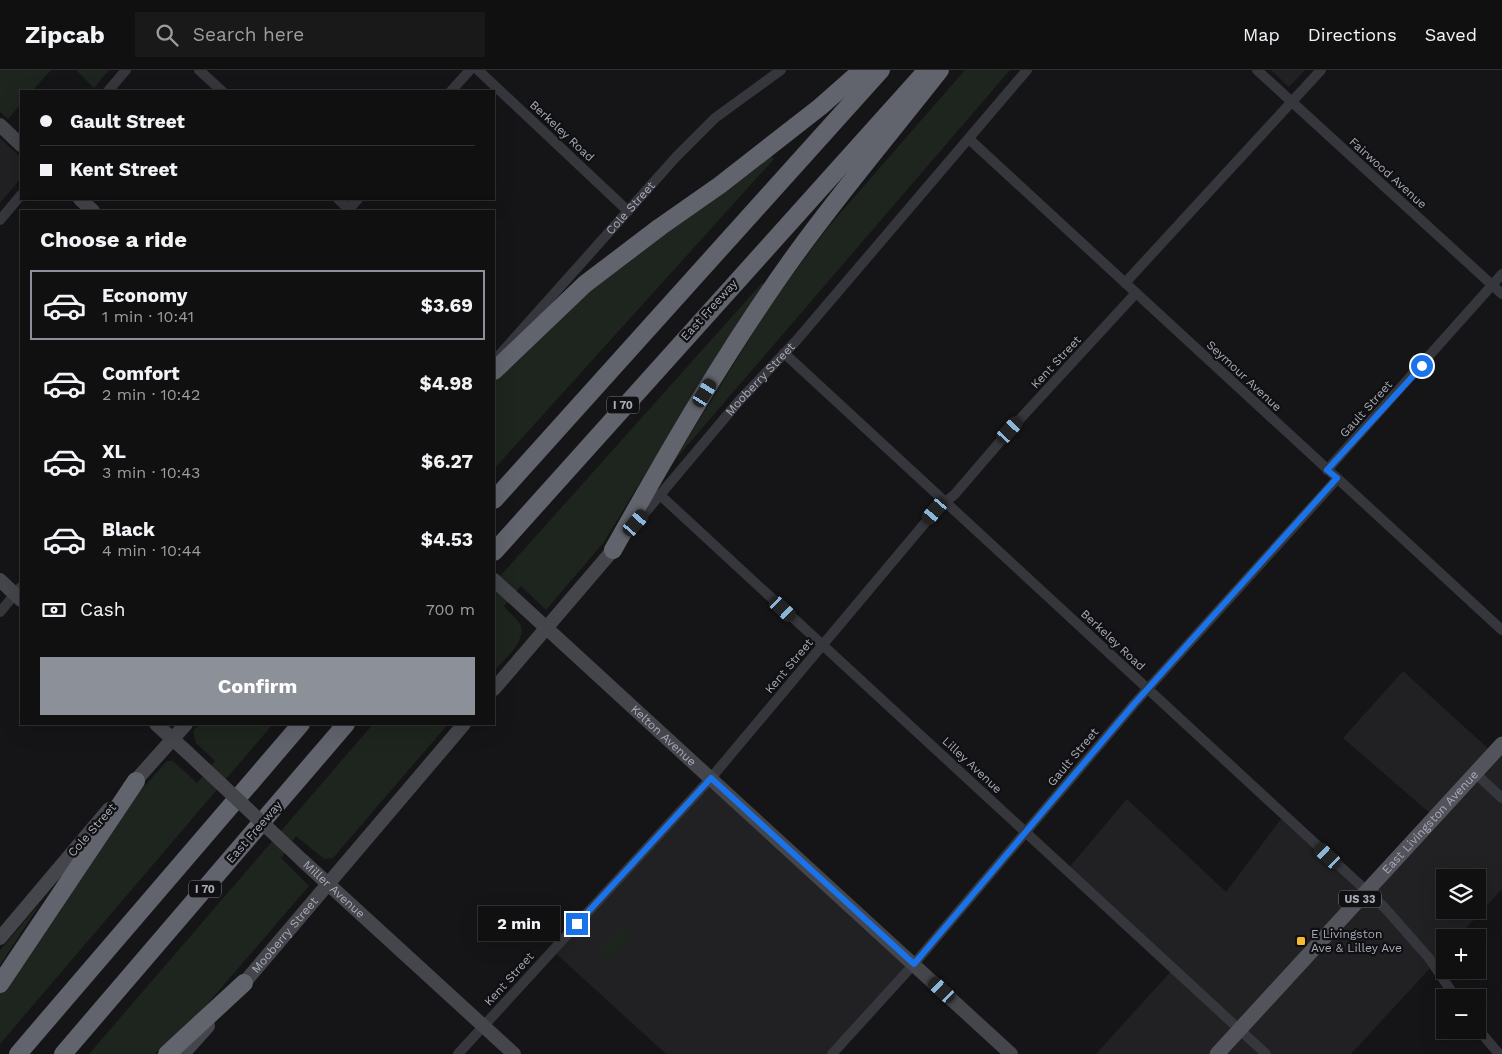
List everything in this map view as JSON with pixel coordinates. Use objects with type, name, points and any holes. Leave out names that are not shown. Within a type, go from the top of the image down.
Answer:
[{"type":"highway","points":[[495,370],[585,284],[660,227],[720,186],[820,107],[862,70]]},
{"type":"highway","name":"I 70","points":[[495,499],[881,70]]},
{"type":"highway","name":"East Freeway","points":[[495,551],[927,70]]},
{"type":"highway","points":[[613,550],[652,480],[758,309],[798,251],[940,70]]},
{"type":"highway","name":"I 70","points":[[18,1054],[299,725]]},
{"type":"highway","name":"East Freeway","points":[[64,1054],[345,725]]},
{"type":"highway","points":[[0,984],[136,781]]},
{"type":"highway","points":[[167,1054],[244,983]]},
{"type":"main road","points":[[0,125],[20,144]]},
{"type":"main road","points":[[81,200],[93,210]]},
{"type":"main road","name":"Mooberry Street","points":[[495,688],[613,550]]},
{"type":"main road","points":[[0,580],[19,594]]},
{"type":"main road","name":"Kelton Avenue","points":[[495,581],[1011,1054]]},
{"type":"main road","name":"Miller Avenue","points":[[157,725],[514,1054]]},
{"type":"main road","name":"Cole Street","points":[[0,938],[108,810],[185,725]]},
{"type":"main road","name":"Mooberry Street","points":[[183,1054],[463,725]]},
{"type":"main road","name":"East Livingston Avenue","points":[[1217,1054],[1502,744]]},
{"type":"street","points":[[109,90],[126,70]]},
{"type":"street","points":[[199,70],[221,90]]},
{"type":"street","points":[[452,90],[470,70]]},
{"type":"street","name":"Berkeley Road","points":[[478,70],[628,211]]},
{"type":"street","name":"Cole Street","points":[[495,360],[676,157],[715,118],[781,70]]},
{"type":"street","name":"Mooberry Street","points":[[613,550],[739,401],[784,353],[1027,70]]},
{"type":"street","name":"Fairwood Avenue","points":[[1257,70],[1502,294]]},
{"type":"street","points":[[1125,283],[1321,70]]},
{"type":"street","name":"Seymour Avenue","points":[[969,139],[1502,630]]},
{"type":"street","points":[[0,220],[20,196]]},
{"type":"street","points":[[339,200],[348,210]]},
{"type":"street","name":"Gault Street","points":[[1327,470],[1502,274]]},
{"type":"street","name":"Kent Street","points":[[458,1054],[711,778],[935,511],[1136,293]]},
{"type":"street","points":[[495,344],[502,351]]},
{"type":"street","name":"Berkeley Road","points":[[784,353],[1367,892],[1416,941],[1450,989]]},
{"type":"street","name":"Gault Street","points":[[832,1054],[914,964],[1147,688],[1337,478]]},
{"type":"street","name":"Lilley Avenue","points":[[660,496],[1266,1054]]},
{"type":"street","points":[[0,612],[19,594]]},
{"type":"street","points":[[1475,773],[1502,798]]},
{"type":"street","points":[[1486,1038],[1499,1054]]},
{"type":"shaded area","points":[[0,70],[51,70],[33,90],[20,90],[20,105],[8,119],[0,112]]},
{"type":"shaded area","points":[[76,70],[109,70],[94,88]]},
{"type":"shaded area","points":[[965,70],[1010,70],[673,462],[771,304],[828,227]]},
{"type":"shaded area","points":[[1271,70],[1305,70],[1289,87]]},
{"type":"shaded area","points":[[0,138],[20,157],[20,179],[0,203]]},
{"type":"shaded area","points":[[770,156],[774,159],[495,468],[495,377],[597,283]]},
{"type":"shaded area","points":[[762,283],[765,286],[697,389],[604,542],[546,610],[521,586],[504,606],[520,624],[522,630],[518,643],[495,670],[495,582]]},
{"type":"shaded area","points":[[1403,671],[1492,752],[1502,741],[1502,889],[1486,906],[1486,869],[1436,869],[1436,919],[1474,919],[1465,929],[1436,929],[1436,962],[1351,1054],[1096,1054],[1173,969],[1066,871],[1127,799],[1226,892],[1284,815],[1364,890],[1432,815],[1343,738]]},
{"type":"shaded area","points":[[199,725],[272,725],[0,1044],[0,993],[95,850],[133,799],[167,761],[173,761],[197,783],[215,761],[196,743],[193,731]]},
{"type":"shaded area","points":[[372,725],[447,725],[333,858],[324,859],[296,836],[281,858],[309,886],[204,1008],[155,1054],[89,1054]]},
{"type":"shaded area","points":[[709,780],[915,965],[832,1054],[666,1054],[551,949]]},
{"type":"shaded area","points":[[42,901],[0,965],[0,950]]},
{"type":"shaded area","points":[[620,926],[631,937],[610,959],[599,949]]},
{"type":"place","name":"E Livingston Ave & Lilley Ave","points":[[1301,941]]},
{"type":"route","points":[[577,924],[711,778],[914,964],[1134,704],[1337,478],[1327,470],[1422,366]]}]
